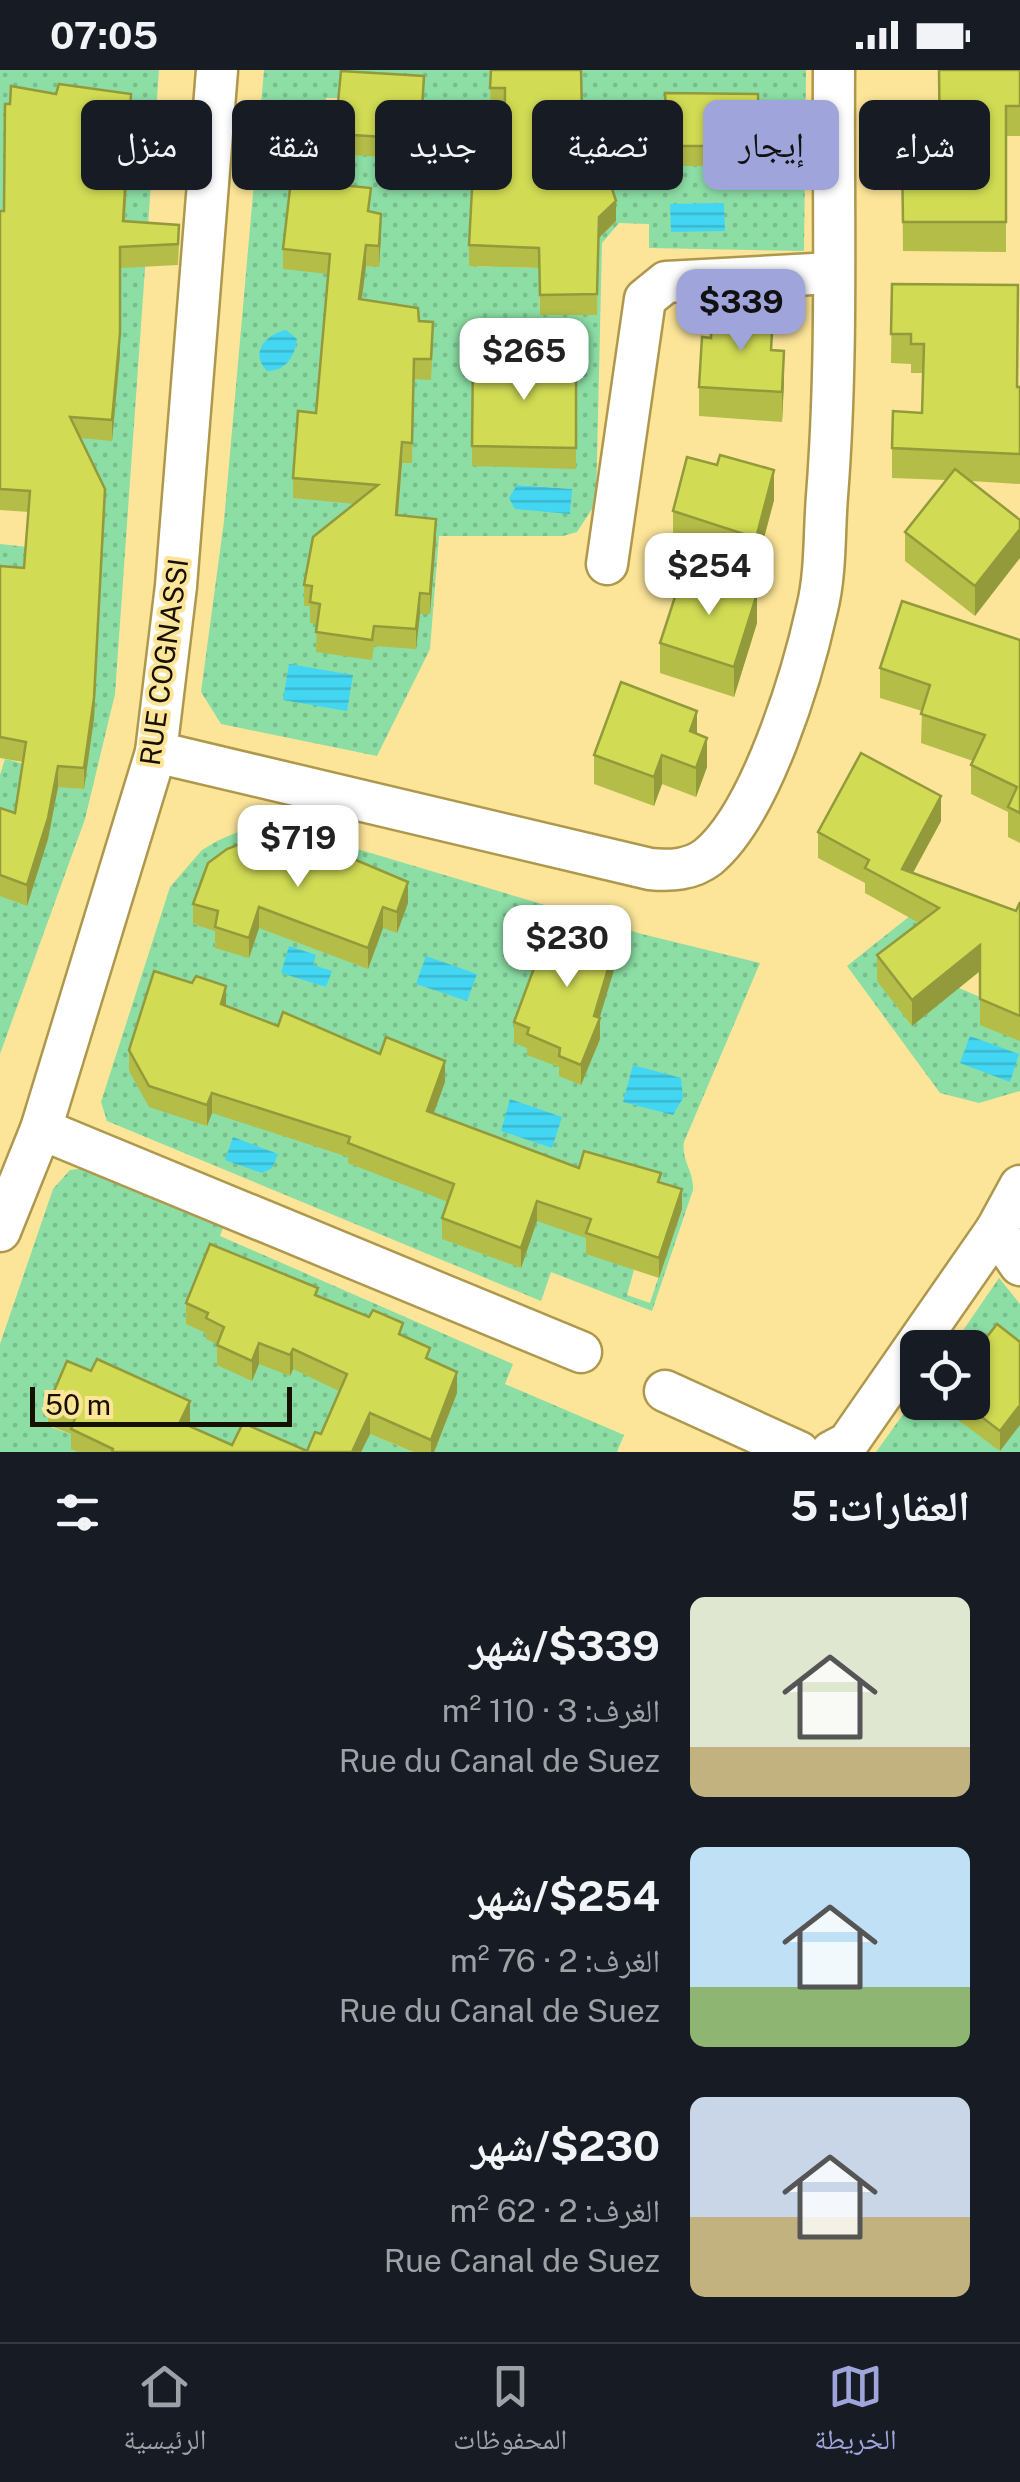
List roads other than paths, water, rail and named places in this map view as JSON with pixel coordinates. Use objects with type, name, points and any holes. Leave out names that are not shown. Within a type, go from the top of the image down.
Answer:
[{"type":"street","name":"RUE COGNASSI","points":[[0,1231],[41,1130],[156,752],[176,586],[217,70]]},
{"type":"street","points":[[156,752],[650,870],[678,871],[706,859],[730,834],[750,804],[789,705],[818,607],[832,433],[834,70]]},
{"type":"street","points":[[607,564],[645,298],[666,282],[832,273]]},
{"type":"street","points":[[41,1130],[581,1352]]},
{"type":"street","points":[[831,1452],[848,1443],[996,1230],[1020,1186]]},
{"type":"street","points":[[996,1230],[1020,1265]]},
{"type":"street","points":[[664,1391],[800,1452]]},
{"type":"water","points":[[724,203],[725,231],[671,232],[670,204]]},
{"type":"water","points":[[540,323],[583,323],[584,346],[540,345],[533,335]]},
{"type":"water","points":[[286,330],[297,339],[292,357],[279,368],[267,371],[260,358],[262,345]]},
{"type":"water","points":[[517,485],[572,489],[570,514],[515,509],[509,498]]},
{"type":"water","points":[[289,664],[353,675],[347,711],[283,700]]},
{"type":"water","points":[[289,946],[316,955],[313,965],[332,971],[326,987],[281,973]]},
{"type":"water","points":[[426,956],[477,974],[467,1001],[416,984]]},
{"type":"water","points":[[970,1036],[1019,1054],[1010,1082],[960,1063]]},
{"type":"water","points":[[633,1065],[681,1078],[683,1098],[673,1115],[623,1102]]},
{"type":"water","points":[[510,1099],[562,1117],[552,1148],[501,1131]]},
{"type":"water","points":[[233,1137],[278,1154],[272,1168],[262,1173],[225,1160]]}]
